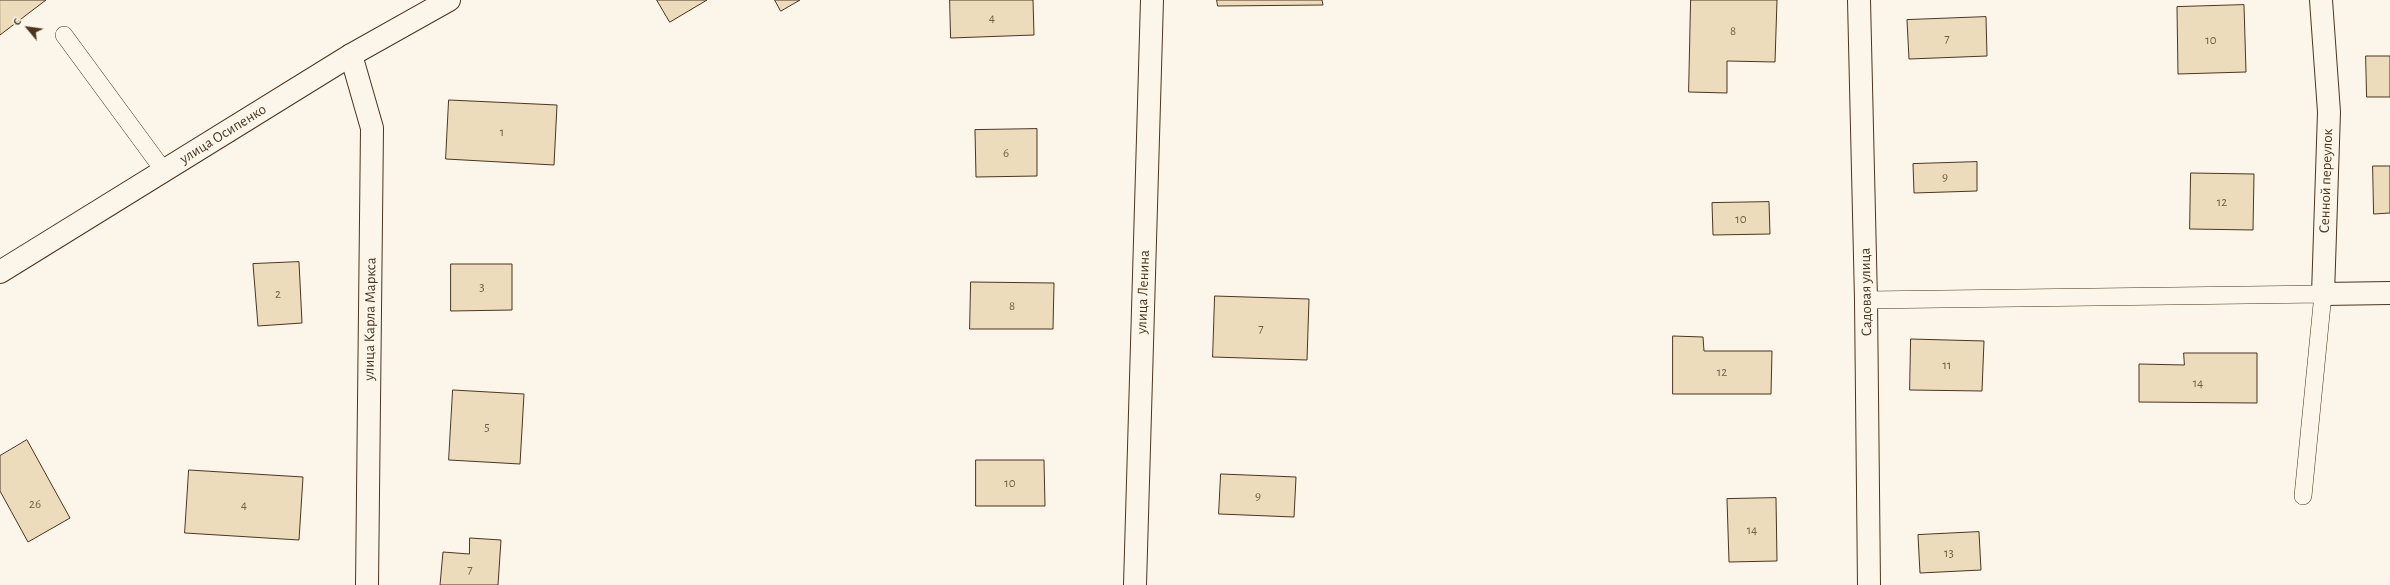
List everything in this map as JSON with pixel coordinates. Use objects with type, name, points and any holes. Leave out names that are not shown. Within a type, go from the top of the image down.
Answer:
[{"type":"street","name":"улица Осипенко","points":[[0,272],[352,55],[449,0]]},
{"type":"street","name":"улица Ленина","points":[[1135,585],[1152,0]]},
{"type":"street","name":"Садовая улица","points":[[1859,0],[1866,300],[1870,585]]},
{"type":"street","name":"Сенной переулок","points":[[2321,0],[2329,112],[2323,294]]},
{"type":"street","name":"улица Карла Маркса","points":[[352,55],[372,128],[367,585]]},
{"type":"street","points":[[2323,294],[2390,293]]},
{"type":"lane","points":[[64,35],[164,171]]},
{"type":"lane","points":[[1866,300],[2323,294],[2303,496]]},
{"type":"building","points":[[0,0],[46,0],[0,35]]},
{"type":"building","points":[[657,0],[707,0],[670,22]]},
{"type":"building","points":[[775,0],[800,0],[781,11]]},
{"type":"building","points":[[950,0],[1033,0],[1034,35],[951,38]]},
{"type":"building","points":[[1217,0],[1322,0],[1323,5],[1218,6]]},
{"type":"building","points":[[1691,0],[1777,0],[1775,62],[1727,61],[1727,93],[1689,92]]},
{"type":"building","points":[[2244,5],[2246,72],[2178,74],[2177,7]]},
{"type":"building","points":[[1986,17],[1987,56],[1909,59],[1907,20]]},
{"type":"building","points":[[2366,56],[2390,56],[2390,97],[2367,97]]},
{"type":"building","points":[[449,100],[557,105],[554,165],[446,159]]},
{"type":"building","points":[[1037,129],[1037,176],[976,177],[975,130]]},
{"type":"building","points":[[1977,162],[1977,191],[1914,193],[1913,164]]},
{"type":"building","points":[[2373,166],[2390,166],[2390,213],[2374,214]]},
{"type":"building","points":[[2191,173],[2254,174],[2253,230],[2190,229]]},
{"type":"building","points":[[1769,202],[1770,234],[1713,235],[1712,203]]},
{"type":"building","points":[[299,262],[302,323],[258,326],[253,264]]},
{"type":"building","points":[[451,264],[512,264],[512,310],[451,311]]},
{"type":"building","points":[[971,282],[1054,283],[1053,329],[970,329]]},
{"type":"building","points":[[1215,296],[1309,299],[1307,360],[1213,357]]},
{"type":"building","points":[[1673,336],[1703,337],[1704,351],[1772,351],[1771,394],[1673,394]]},
{"type":"building","points":[[1911,339],[1984,341],[1982,391],[1910,390]]},
{"type":"building","points":[[2184,353],[2257,353],[2257,403],[2139,402],[2139,364],[2184,365]]},
{"type":"building","points":[[453,390],[524,394],[520,464],[449,460]]},
{"type":"building","points":[[27,440],[70,518],[28,542],[0,491],[0,456]]},
{"type":"building","points":[[976,460],[1044,460],[1045,506],[976,506]]},
{"type":"building","points":[[189,470],[303,477],[299,540],[185,533]]},
{"type":"building","points":[[1221,474],[1296,477],[1294,517],[1219,514]]},
{"type":"building","points":[[1776,498],[1777,561],[1729,562],[1727,499]]},
{"type":"building","points":[[1979,532],[1981,570],[1920,573],[1918,535]]},
{"type":"building","points":[[470,538],[501,540],[498,585],[440,585],[443,552],[469,554]]}]
